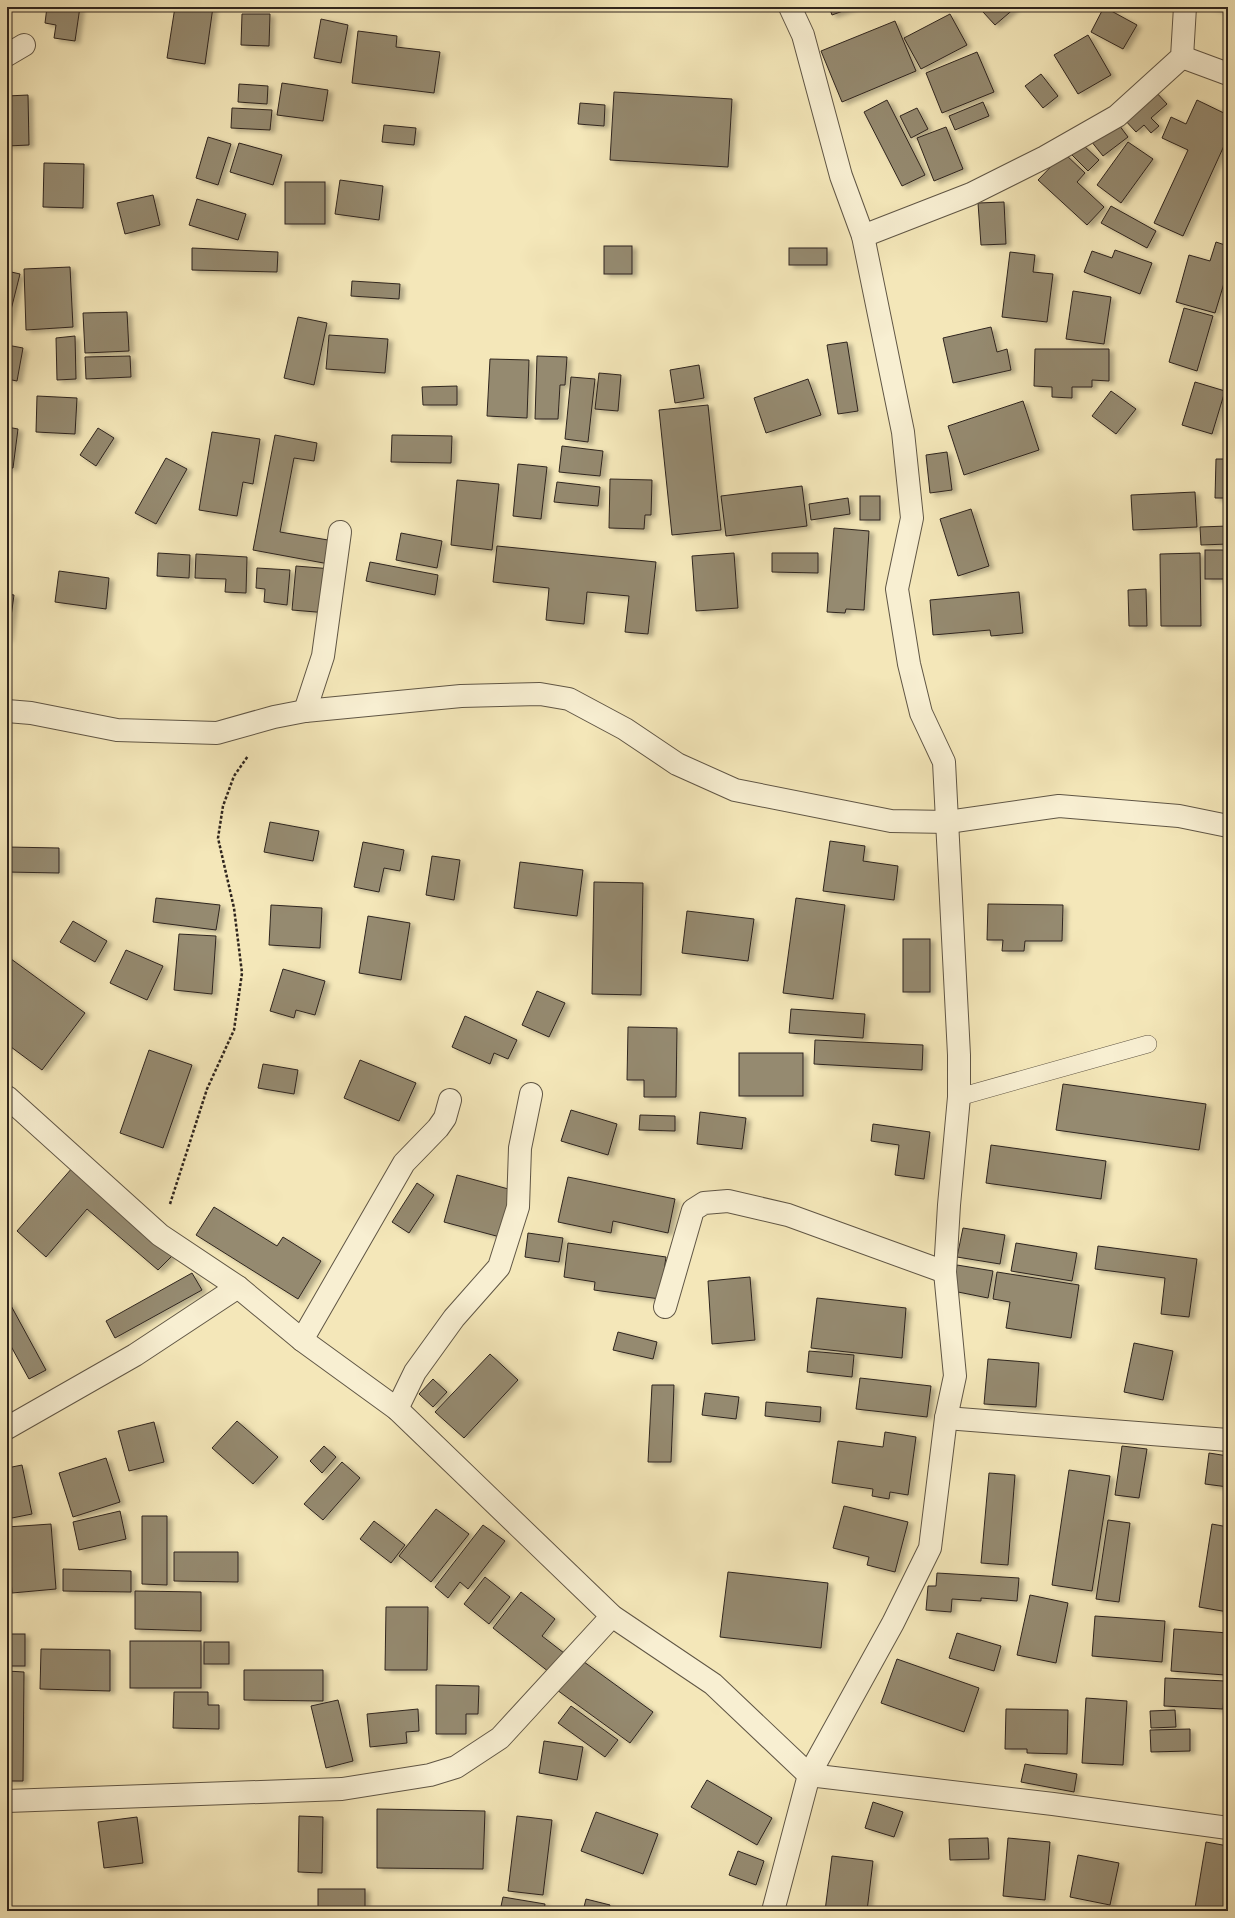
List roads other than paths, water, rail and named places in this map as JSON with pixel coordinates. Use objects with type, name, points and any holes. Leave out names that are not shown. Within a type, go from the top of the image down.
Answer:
[{"type":"street","points":[[773,1911],[809,1775],[893,1623],[930,1548],[946,1418],[955,1376],[946,1272],[949,1205],[959,1097],[959,1055],[944,762],[921,713],[909,664],[897,590],[912,518],[903,432],[862,236],[841,176],[803,35],[790,7]]},
{"type":"street","points":[[862,236],[971,194],[1046,157],[1117,116],[1182,57],[1185,7]]},
{"type":"street","points":[[1182,57],[1228,74]]},
{"type":"street","points":[[305,711],[323,656],[340,532]]},
{"type":"street","points":[[7,711],[31,713],[117,730],[217,733],[274,717],[305,711],[461,696],[540,694],[569,699],[625,729],[677,764],[734,790],[890,821],[948,822],[1059,806],[1180,816],[1228,826]]},
{"type":"street","points":[[397,1409],[415,1372],[454,1318],[499,1267],[518,1206],[520,1148],[531,1094]]},
{"type":"street","points":[[7,1097],[160,1235],[238,1288],[302,1340],[397,1409],[612,1616],[713,1684],[809,1775],[1053,1804],[1228,1828]]},
{"type":"street","points":[[302,1340],[404,1163],[438,1128],[445,1118],[450,1100]]},
{"type":"street","points":[[665,1307],[693,1210],[704,1203],[728,1201],[788,1215],[946,1272]]},
{"type":"street","points":[[7,1428],[135,1355],[238,1288]]},
{"type":"street","points":[[946,1418],[1228,1440]]},
{"type":"street","points":[[7,1802],[342,1789],[430,1775],[456,1767],[500,1738],[612,1616]]},
{"type":"lane","points":[[959,1097],[1148,1044]]}]
